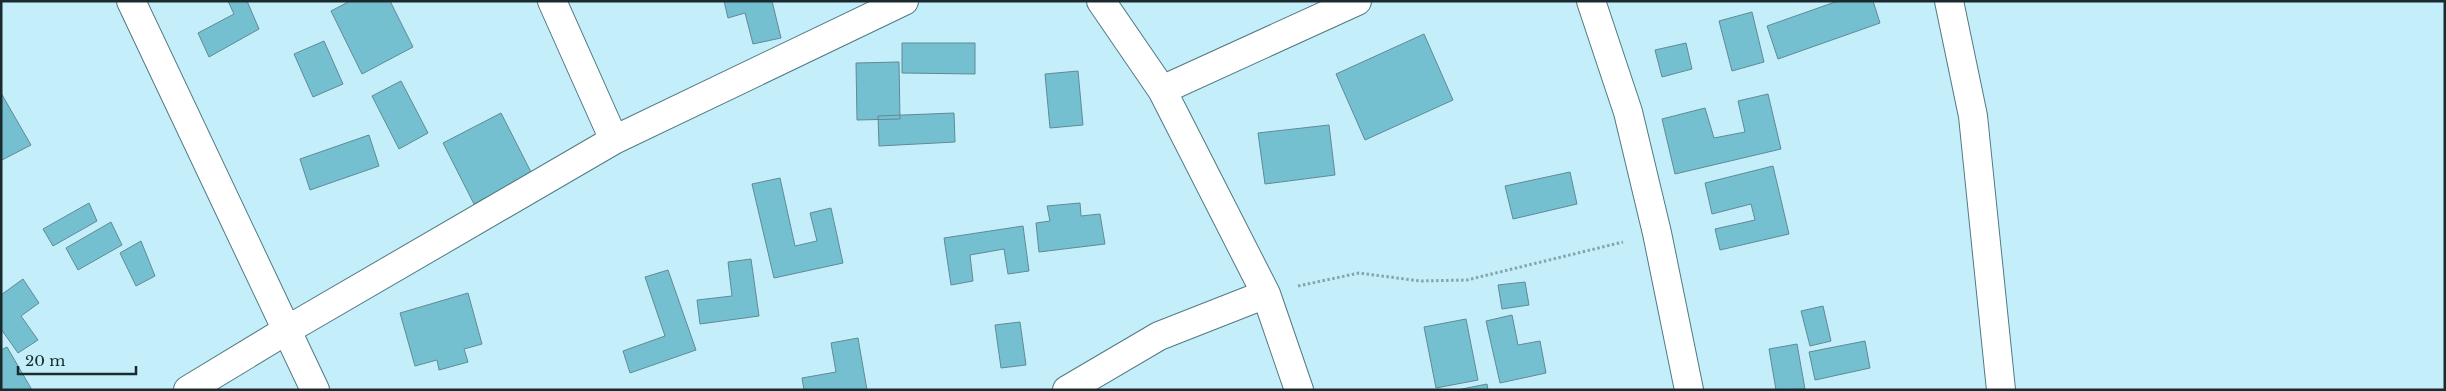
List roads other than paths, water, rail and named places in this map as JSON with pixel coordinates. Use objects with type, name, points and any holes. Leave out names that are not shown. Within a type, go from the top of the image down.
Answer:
[{"type":"street","points":[[131,1],[316,390]]},
{"type":"street","points":[[552,1],[614,140]]},
{"type":"street","points":[[188,390],[287,330],[614,140],[904,1]]},
{"type":"street","points":[[1102,1],[1162,90],[1266,294],[1299,390]]},
{"type":"street","points":[[1162,90],[1357,1]]},
{"type":"street","points":[[1591,1],[1628,112],[1658,233],[1689,390]]},
{"type":"street","points":[[1949,1],[1973,116],[2001,390]]},
{"type":"street","points":[[1067,390],[1159,336],[1266,294]]}]
